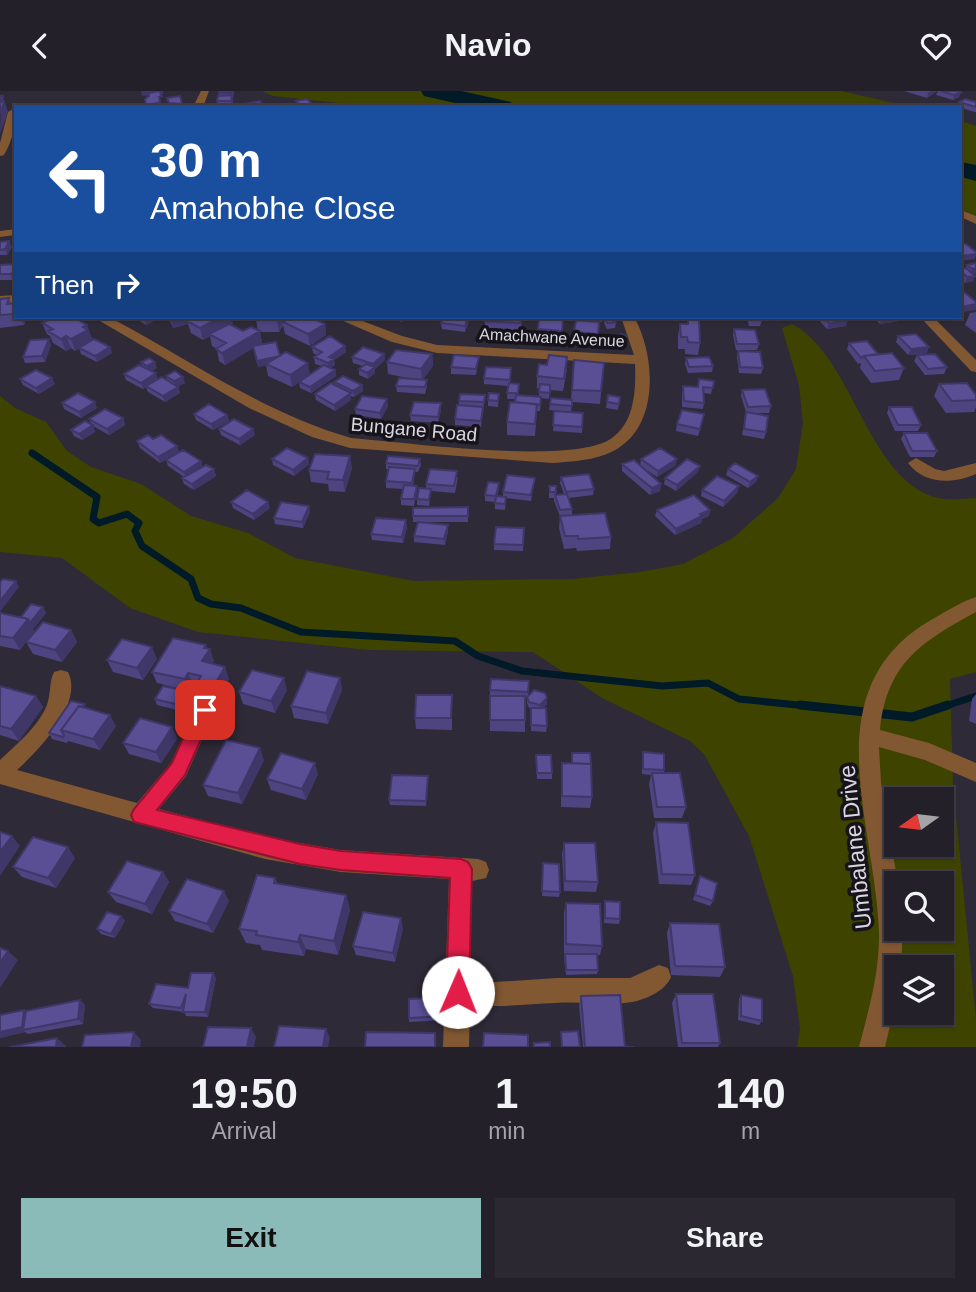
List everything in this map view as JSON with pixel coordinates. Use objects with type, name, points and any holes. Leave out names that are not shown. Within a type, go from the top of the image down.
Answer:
[{"type":"street","points":[[0,153],[6,141],[13,111]]},
{"type":"street","name":"Bungane Road","points":[[104,319],[270,413],[308,431],[350,443],[554,458],[585,455],[603,449],[622,439],[636,421],[641,403],[641,360],[636,334],[629,319]]},
{"type":"street","name":"Amachwane Avenue","points":[[346,319],[397,339],[437,349],[641,360]]},
{"type":"street","points":[[928,319],[976,368]]},
{"type":"street","points":[[916,463],[929,474],[943,477],[976,467]]},
{"type":"street","name":"Umbalane Drive","points":[[872,1047],[886,990],[891,929],[871,805],[872,711],[877,692],[894,661],[908,645],[976,604]]},
{"type":"street","points":[[61,678],[62,691],[50,718],[28,747],[0,774],[141,815],[300,854],[341,860],[470,869],[458,992],[456,1047]]},
{"type":"street","points":[[141,815],[179,769],[205,710]]},
{"type":"street","points":[[870,736],[929,753],[976,773]]},
{"type":"street","points":[[458,992],[495,995],[557,990],[630,990],[642,988],[659,977]]},
{"type":"shaded area","points":[[262,91],[842,91],[902,105],[386,105],[273,96]]},
{"type":"shaded area","points":[[962,121],[976,126],[976,216],[962,209]]},
{"type":"shaded area","points":[[792,324],[812,339],[829,360],[872,436],[906,481],[933,497],[976,498],[976,672],[950,679],[953,787],[884,787],[884,857],[954,857],[954,795],[976,1020],[976,1047],[797,1047],[800,1029],[793,976],[749,836],[704,754],[690,741],[602,698],[533,652],[369,650],[198,632],[130,608],[62,558],[0,552],[0,396],[15,408],[46,422],[67,451],[91,467],[141,484],[191,516],[248,533],[295,558],[414,581],[573,579],[640,572],[683,564],[733,538],[778,498],[796,469],[803,423],[799,385],[782,328]]},
{"type":"building","points":[[159,91],[162,96],[159,97],[160,102],[146,105],[145,99],[149,93]]},
{"type":"building","points":[[941,91],[959,91],[961,92],[954,95]]},
{"type":"building","points":[[232,95],[231,101],[217,101],[218,96]]},
{"type":"building","points":[[0,96],[3,96],[1,102],[4,102],[0,114]]},
{"type":"building","points":[[180,96],[182,104],[169,103],[167,98]]},
{"type":"building","points":[[307,99],[313,105],[300,105],[296,101]]},
{"type":"building","points":[[965,99],[976,102],[976,107],[959,102]]},
{"type":"building","points":[[260,101],[262,105],[245,105]]},
{"type":"building","points":[[9,241],[5,249],[0,250],[0,242]]},
{"type":"building","points":[[962,244],[966,244],[976,254],[962,256]]},
{"type":"building","points":[[976,263],[976,268],[972,269],[967,265]]},
{"type":"building","points":[[14,264],[14,271],[11,274],[0,274],[0,265]]},
{"type":"building","points":[[966,268],[975,276],[967,277],[962,269]]},
{"type":"building","points":[[962,292],[976,302],[962,307]]},
{"type":"building","points":[[9,298],[7,304],[14,303],[14,314],[0,315],[0,299]]},
{"type":"building","points":[[50,319],[77,319],[87,325],[83,327],[88,330],[71,339],[66,336],[61,339],[48,331],[53,329],[42,323]]},
{"type":"building","points":[[192,319],[217,319],[200,328],[187,321]]},
{"type":"building","points":[[288,319],[315,319],[325,324],[308,334],[283,322]]},
{"type":"building","points":[[443,319],[467,319],[465,326],[441,323]]},
{"type":"building","points":[[486,319],[521,319],[520,323]]},
{"type":"building","points":[[539,319],[563,319],[562,331],[538,329]]},
{"type":"building","points":[[688,319],[699,319],[700,343],[688,342],[687,337],[681,337],[680,324],[688,324]]},
{"type":"building","points":[[825,319],[848,320],[829,323]]},
{"type":"building","points":[[576,320],[599,322],[598,334],[574,332]]},
{"type":"building","points":[[229,324],[243,331],[251,327],[260,331],[222,353],[216,349],[226,343],[209,334]]},
{"type":"building","points":[[734,329],[755,330],[759,344],[737,344]]},
{"type":"building","points":[[621,334],[626,336],[618,343],[613,341]]},
{"type":"building","points":[[916,334],[929,347],[911,349],[898,336]]},
{"type":"building","points":[[330,336],[345,346],[329,357],[334,359],[328,363],[314,357],[322,352],[312,347]]},
{"type":"building","points":[[49,339],[42,356],[23,357],[30,340]]},
{"type":"building","points":[[94,339],[110,347],[95,356],[79,348]]},
{"type":"building","points":[[867,341],[878,354],[861,358],[849,343]]},
{"type":"building","points":[[276,342],[280,356],[257,361],[253,346]]},
{"type":"building","points":[[363,347],[384,354],[373,364],[352,357]]},
{"type":"building","points":[[396,350],[432,354],[421,369],[387,362]]},
{"type":"building","points":[[738,351],[760,352],[763,368],[740,367]]},
{"type":"building","points":[[286,352],[308,363],[290,375],[266,364]]},
{"type":"building","points":[[892,353],[904,368],[875,371],[864,356]]},
{"type":"building","points":[[935,354],[947,367],[928,369],[917,355]]},
{"type":"building","points":[[454,355],[479,357],[476,369],[451,367]]},
{"type":"building","points":[[549,355],[567,357],[564,379],[537,376],[539,364],[547,365]]},
{"type":"building","points":[[709,357],[713,366],[689,367],[686,358]]},
{"type":"building","points":[[149,358],[155,362],[147,366],[141,362]]},
{"type":"building","points":[[574,360],[604,363],[601,391],[572,390]]},
{"type":"building","points":[[366,364],[375,367],[367,373],[359,369]]},
{"type":"building","points":[[139,365],[156,373],[141,383],[124,374]]},
{"type":"building","points":[[324,365],[335,370],[310,387],[299,382]]},
{"type":"building","points":[[486,367],[511,368],[510,380],[484,378]]},
{"type":"building","points":[[36,370],[52,378],[36,388],[20,379]]},
{"type":"building","points":[[175,371],[183,377],[174,381],[166,376]]},
{"type":"building","points":[[343,376],[362,385],[353,391],[334,382]]},
{"type":"building","points":[[162,377],[178,387],[163,396],[146,386]]},
{"type":"building","points":[[399,378],[427,380],[425,387],[396,386]]},
{"type":"building","points":[[699,379],[714,381],[713,388],[703,387],[704,403],[684,401],[683,386],[698,387]]},
{"type":"building","points":[[331,383],[351,393],[334,405],[315,394]]},
{"type":"building","points":[[509,383],[519,384],[518,393],[507,393]]},
{"type":"building","points":[[967,383],[976,395],[976,400],[952,401],[939,384]]},
{"type":"building","points":[[540,384],[550,385],[550,393],[539,392]]},
{"type":"building","points":[[765,389],[771,406],[748,407],[742,390]]},
{"type":"building","points":[[78,393],[95,402],[79,412],[62,403]]},
{"type":"building","points":[[489,393],[499,394],[498,401],[488,400]]},
{"type":"building","points":[[460,394],[485,395],[484,402],[459,401]]},
{"type":"building","points":[[516,395],[541,397],[540,405],[515,402]]},
{"type":"building","points":[[608,395],[620,397],[619,404],[607,402]]},
{"type":"building","points":[[362,396],[387,399],[380,413],[355,409]]},
{"type":"building","points":[[551,398],[572,400],[572,406],[550,404]]},
{"type":"building","points":[[414,402],[441,403],[438,417],[410,415]]},
{"type":"building","points":[[510,402],[537,404],[535,424],[507,422]]},
{"type":"building","points":[[209,404],[227,415],[211,424],[194,414]]},
{"type":"building","points":[[457,405],[483,407],[481,421],[455,419]]},
{"type":"building","points":[[889,407],[912,407],[921,425],[898,425]]},
{"type":"building","points":[[105,409],[123,418],[107,429],[89,419]]},
{"type":"building","points":[[682,410],[704,414],[700,429],[677,424]]},
{"type":"building","points":[[554,411],[583,413],[582,427],[553,425]]},
{"type":"building","points":[[746,412],[768,416],[766,432],[744,429]]},
{"type":"building","points":[[234,419],[253,429],[239,439],[219,429]]},
{"type":"building","points":[[85,421],[93,425],[79,434],[71,430]]},
{"type":"building","points":[[904,433],[927,433],[937,451],[912,451]]},
{"type":"building","points":[[148,435],[153,439],[161,435],[177,446],[158,457],[137,441]]},
{"type":"building","points":[[287,448],[308,458],[293,470],[272,459]]},
{"type":"building","points":[[660,448],[677,459],[658,471],[641,459]]},
{"type":"building","points":[[183,450],[201,461],[184,472],[166,460]]},
{"type":"building","points":[[315,454],[350,456],[343,480],[327,479],[329,472],[309,470]]},
{"type":"building","points":[[388,456],[420,459],[418,466],[386,463]]},
{"type":"building","points":[[687,459],[700,466],[677,485],[665,478]]},
{"type":"building","points":[[634,460],[661,484],[652,488],[622,464]]},
{"type":"building","points":[[735,463],[758,476],[750,482],[728,469]]},
{"type":"building","points":[[206,465],[214,469],[192,484],[182,478]]},
{"type":"building","points":[[389,467],[415,469],[412,483],[386,481]]},
{"type":"building","points":[[430,469],[457,471],[454,486],[426,484]]},
{"type":"building","points":[[589,474],[594,489],[566,492],[561,477]]},
{"type":"building","points":[[507,475],[535,478],[531,495],[503,492]]},
{"type":"building","points":[[717,476],[739,486],[724,501],[702,490]]},
{"type":"building","points":[[488,482],[499,483],[496,496],[485,495]]},
{"type":"building","points":[[404,485],[417,486],[414,499],[401,499]]},
{"type":"building","points":[[549,486],[556,486],[556,492],[550,492]]},
{"type":"building","points":[[419,488],[431,489],[429,500],[417,499]]},
{"type":"building","points":[[247,490],[268,502],[253,514],[231,502]]},
{"type":"building","points":[[567,494],[572,509],[560,510],[555,495]]},
{"type":"building","points":[[694,495],[710,510],[676,529],[657,510]]},
{"type":"building","points":[[496,496],[506,497],[505,504],[495,503]]},
{"type":"building","points":[[281,502],[309,506],[302,522],[274,518]]},
{"type":"building","points":[[468,507],[468,516],[413,516],[413,508]]},
{"type":"building","points":[[605,513],[611,537],[578,539],[578,536],[565,536],[560,516]]},
{"type":"building","points":[[376,518],[406,520],[402,537],[371,534]]},
{"type":"building","points":[[418,522],[448,525],[444,539],[414,536]]},
{"type":"building","points":[[496,527],[524,528],[523,545],[494,544]]},
{"type":"building","points":[[3,579],[16,581],[0,601],[0,582]]},
{"type":"building","points":[[31,604],[43,607],[30,623],[28,619],[21,617]]},
{"type":"building","points":[[0,613],[28,619],[13,638],[0,636]]},
{"type":"building","points":[[43,622],[71,630],[55,650],[26,642]]},
{"type":"building","points":[[173,638],[206,645],[204,648],[210,649],[202,661],[225,667],[215,684],[198,681],[201,676],[188,673],[185,679],[152,672]]},
{"type":"building","points":[[122,639],[152,647],[137,668],[107,660]]},
{"type":"building","points":[[252,670],[284,678],[271,701],[239,692]]},
{"type":"building","points":[[307,671],[340,678],[326,713],[291,706]]},
{"type":"building","points":[[491,679],[529,681],[528,692],[490,690]]},
{"type":"building","points":[[0,686],[36,696],[11,729],[0,726]]},
{"type":"building","points":[[163,686],[199,694],[191,708],[155,699]]},
{"type":"building","points":[[534,690],[545,693],[547,698],[540,705],[529,702],[527,697]]},
{"type":"building","points":[[416,695],[452,695],[451,718],[415,718]]},
{"type":"building","points":[[490,696],[525,696],[525,720],[490,720]]},
{"type":"building","points":[[71,701],[85,704],[79,706],[61,730],[63,737],[49,733]]},
{"type":"building","points":[[79,706],[110,715],[93,739],[61,730]]},
{"type":"building","points":[[531,708],[546,708],[547,726],[531,725]]},
{"type":"building","points":[[140,718],[172,727],[156,752],[123,743]]},
{"type":"building","points":[[226,740],[260,748],[238,793],[203,785]]},
{"type":"building","points":[[643,752],[664,754],[664,770],[643,769]]},
{"type":"building","points":[[281,753],[315,763],[302,789],[267,779]]},
{"type":"building","points":[[572,753],[590,753],[591,764],[572,763]]},
{"type":"building","points":[[536,755],[551,755],[552,773],[537,773]]},
{"type":"building","points":[[562,763],[591,764],[592,797],[562,796]]},
{"type":"building","points":[[652,773],[680,773],[686,807],[657,807]]},
{"type":"building","points":[[392,775],[428,776],[426,801],[389,800]]},
{"type":"building","points":[[656,822],[688,823],[695,875],[662,874]]},
{"type":"building","points":[[0,832],[12,836],[0,852]]},
{"type":"building","points":[[33,837],[68,847],[48,878],[13,867]]},
{"type":"building","points":[[564,843],[595,843],[598,882],[565,881]]},
{"type":"building","points":[[127,861],[163,872],[145,904],[108,892]]},
{"type":"building","points":[[543,863],[559,864],[560,892],[542,891]]},
{"type":"building","points":[[257,875],[275,878],[274,883],[346,895],[334,941],[300,935],[298,942],[256,935],[257,931],[239,929]]},
{"type":"building","points":[[700,876],[717,883],[713,901],[695,895]]},
{"type":"building","points":[[187,879],[224,891],[207,924],[169,911]]},
{"type":"building","points":[[605,901],[620,902],[620,919],[605,918]]},
{"type":"building","points":[[566,903],[600,904],[602,946],[566,944]]},
{"type":"building","points":[[107,912],[121,916],[111,934],[97,929]]},
{"type":"building","points":[[363,912],[401,918],[393,953],[353,946]]},
{"type":"building","points":[[670,923],[719,924],[725,967],[675,966]]},
{"type":"building","points":[[0,948],[8,951],[0,963]]},
{"type":"building","points":[[565,954],[597,954],[598,970],[566,970]]},
{"type":"building","points":[[191,973],[213,973],[205,1012],[183,1012],[186,994],[181,1008],[149,1004],[156,984],[188,988]]},
{"type":"building","points":[[676,994],[713,994],[720,1043],[682,1043]]},
{"type":"building","points":[[620,995],[625,1047],[585,1047],[581,996]]},
{"type":"building","points":[[741,995],[762,999],[762,1021],[741,1016]]},
{"type":"building","points":[[446,997],[447,1016],[409,1018],[409,999]]},
{"type":"building","points":[[80,1000],[78,1019],[23,1030],[26,1011]]},
{"type":"building","points":[[24,1010],[22,1027],[0,1032],[0,1015]]},
{"type":"building","points":[[279,1026],[326,1029],[323,1047],[274,1047]]},
{"type":"building","points":[[208,1027],[251,1028],[247,1047],[203,1047]]},
{"type":"building","points":[[578,1031],[580,1047],[562,1047],[561,1032]]},
{"type":"building","points":[[134,1032],[131,1047],[82,1047],[85,1035]]},
{"type":"building","points":[[366,1032],[435,1033],[435,1047],[365,1047]]},
{"type":"building","points":[[484,1033],[528,1035],[528,1047],[483,1047]]},
{"type":"building","points":[[57,1038],[56,1047],[10,1047]]},
{"type":"building","points":[[550,1042],[550,1047],[534,1047],[534,1043]]},
{"type":"waterway","points":[[432,91],[494,105]]},
{"type":"waterway","points":[[962,169],[976,173]]},
{"type":"waterway","points":[[32,453],[97,497],[93,519],[99,523],[127,514],[139,523],[135,531],[142,546],[191,579],[198,598],[211,604],[241,608],[301,632],[455,641],[478,656],[522,671],[662,686],[708,683],[739,699],[817,707]]},
{"type":"waterway","points":[[942,707],[976,696]]},
{"type":"waterway","points":[[800,705],[912,717],[942,707]]},
{"type":"waterway","points":[[942,707],[948,705]]},
{"type":"route","points":[[205,710],[179,769],[141,815],[265,848],[300,854],[341,860],[461,869],[458,992]]}]
